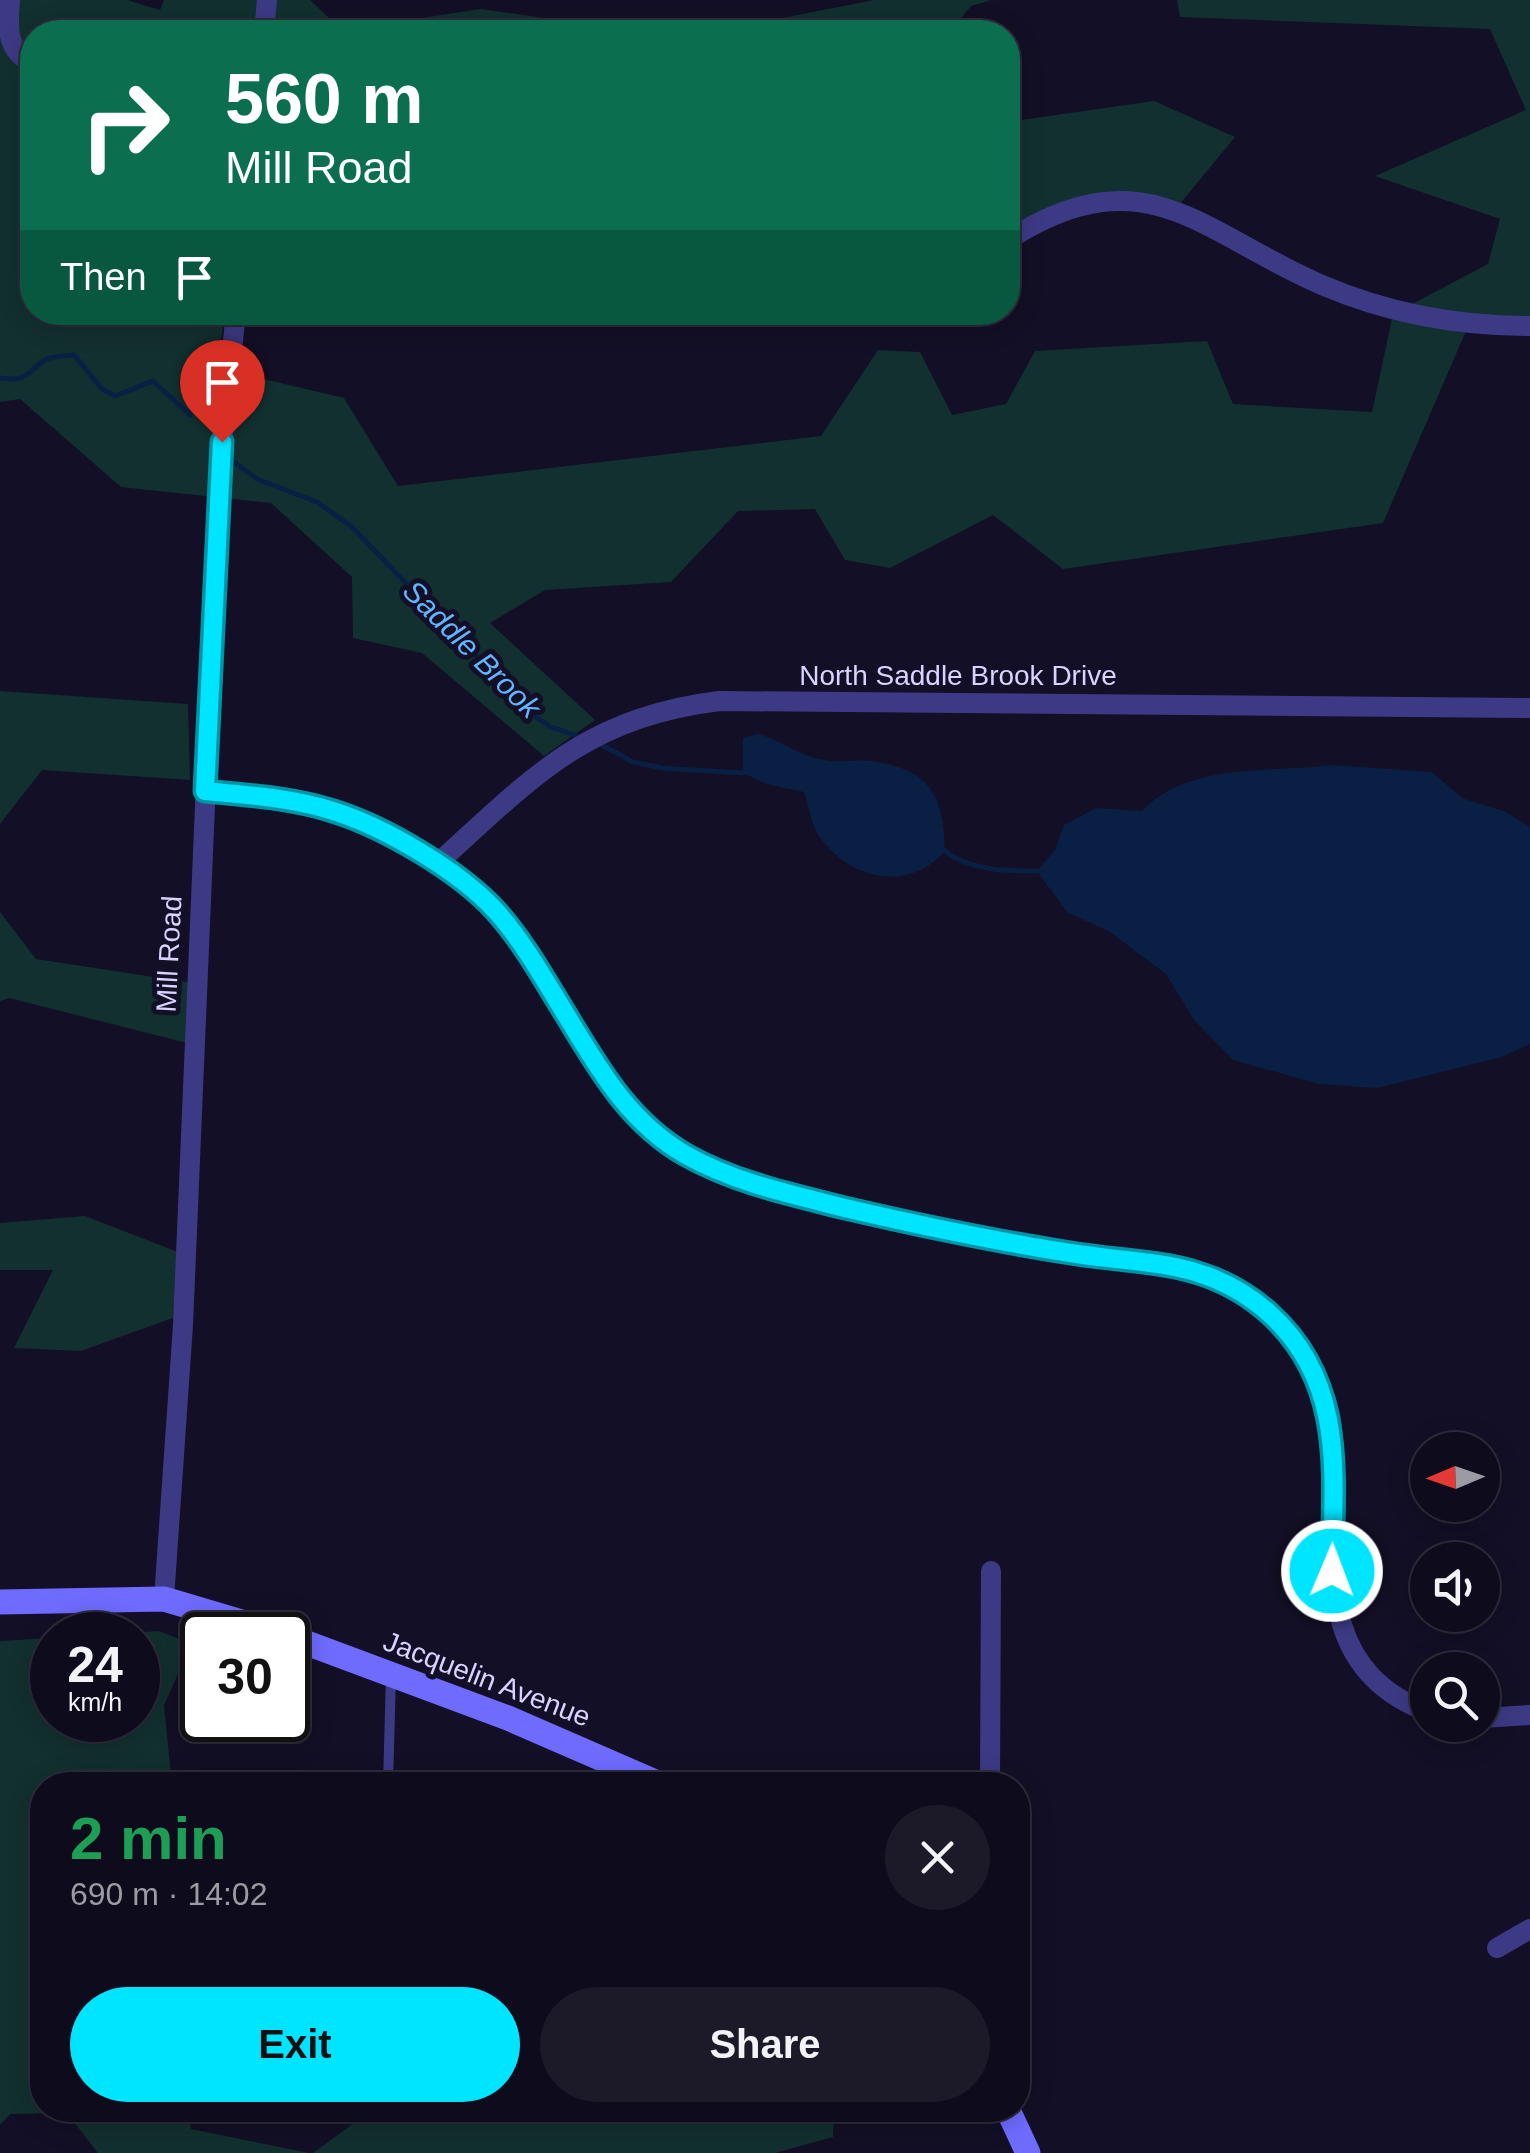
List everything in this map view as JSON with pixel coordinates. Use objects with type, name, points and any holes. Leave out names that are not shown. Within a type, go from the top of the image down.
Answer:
[{"type":"main road","name":"Jacquelin Avenue","points":[[0,1602],[164,1599],[207,1612]]},
{"type":"main road","name":"Jacquelin Avenue","points":[[310,1645],[559,1738],[634,1772]]},
{"type":"main road","points":[[1014,2122],[1028,2153]]},
{"type":"street","points":[[10,0],[8,29],[16,58]]},
{"type":"street","points":[[1020,233],[1074,208],[1118,203],[1161,206],[1189,214],[1321,285],[1367,302],[1461,322],[1530,326]]},
{"type":"street","name":"Mill Road","points":[[164,1599],[183,1325],[219,475],[235,325]]},
{"type":"street","name":"North Saddle Brook Drive","points":[[438,863],[541,770],[572,748],[620,723],[677,706],[739,701],[1530,708]]},
{"type":"street","points":[[205,791],[334,811],[438,863],[493,908],[520,942],[618,1096],[661,1138],[688,1156],[754,1186],[914,1224],[1079,1254],[1183,1266],[1226,1282],[1272,1316],[1311,1367],[1332,1425],[1332,1592],[1342,1634],[1377,1679],[1410,1705]]},
{"type":"street","points":[[990,1772],[992,1571]]},
{"type":"street","points":[[1500,1717],[1530,1715]]},
{"type":"street","points":[[1497,1948],[1530,1929]]},
{"type":"lane","points":[[388,1772],[391,1674]]},
{"type":"green space","points":[[0,0],[127,0],[160,10],[164,0],[310,0],[331,20],[20,20],[20,325],[223,325],[217,368],[344,398],[398,486],[821,436],[878,350],[920,352],[952,415],[1006,404],[1035,351],[1207,341],[1233,404],[1372,412],[1393,314],[1488,264],[1500,219],[1375,176],[1526,110],[1490,29],[1180,17],[1177,0],[1530,0],[1530,330],[1466,331],[1383,523],[1063,569],[993,515],[890,568],[845,560],[815,509],[738,511],[671,582],[545,590],[490,623],[595,720],[544,756],[422,653],[353,638],[352,577],[271,503],[121,487],[20,399],[0,402]]},
{"type":"green space","points":[[874,0],[992,0],[971,6],[960,20],[773,20]]},
{"type":"green space","points":[[481,9],[558,20],[408,20]]},
{"type":"green space","points":[[1154,101],[1235,137],[1174,211],[1078,199],[1020,233],[1020,120]]},
{"type":"green space","points":[[0,691],[188,704],[190,780],[42,770],[0,824]]},
{"type":"green space","points":[[0,912],[36,959],[193,983],[191,1044],[9,998],[0,1001]]},
{"type":"green space","points":[[85,1216],[183,1254],[181,1315],[81,1351],[14,1348],[53,1270],[0,1270],[0,1223]]},
{"type":"green space","points":[[160,1631],[180,1639],[180,1670],[164,1705],[171,1772],[30,1772],[30,2114],[10,2114],[0,2125],[0,1641],[30,1639],[30,1742],[160,1742]]},
{"type":"green space","points":[[74,2122],[190,2122],[191,2129],[309,2153],[98,2153]]},
{"type":"green space","points":[[356,2122],[834,2122],[833,2137],[775,2153],[313,2153]]},
{"type":"water","points":[[757,734],[815,758],[871,761],[907,770],[920,778],[941,814],[945,851],[914,873],[897,876],[880,876],[846,863],[816,831],[804,792],[766,784],[743,773],[743,738]]},
{"type":"water","points":[[1332,765],[1432,772],[1462,798],[1506,812],[1530,827],[1530,1044],[1502,1057],[1377,1088],[1319,1084],[1233,1060],[1194,1020],[1166,974],[1110,932],[1067,912],[1037,871],[1055,850],[1064,825],[1096,808],[1142,811],[1161,795],[1206,777]]},
{"type":"waterway","name":"Saddle Brook","points":[[0,378],[22,377],[47,359],[74,355],[102,389],[115,396],[153,381],[190,415]]},
{"type":"waterway","name":"Saddle Brook","points":[[230,459],[257,479],[317,502],[351,526],[534,716],[551,727],[583,738]]},
{"type":"waterway","name":"Saddle Brook","points":[[598,743],[633,762],[662,768],[743,773]]},
{"type":"waterway","name":"Saddle Brook","points":[[945,851],[978,866],[1037,871]]},
{"type":"route","points":[[222,442],[205,791],[334,811],[412,848],[466,884],[493,908],[520,942],[618,1096],[636,1117],[688,1156],[754,1186],[914,1224],[1079,1254],[1183,1266],[1226,1282],[1250,1298],[1294,1340],[1324,1397],[1332,1425],[1332,1571]]}]
